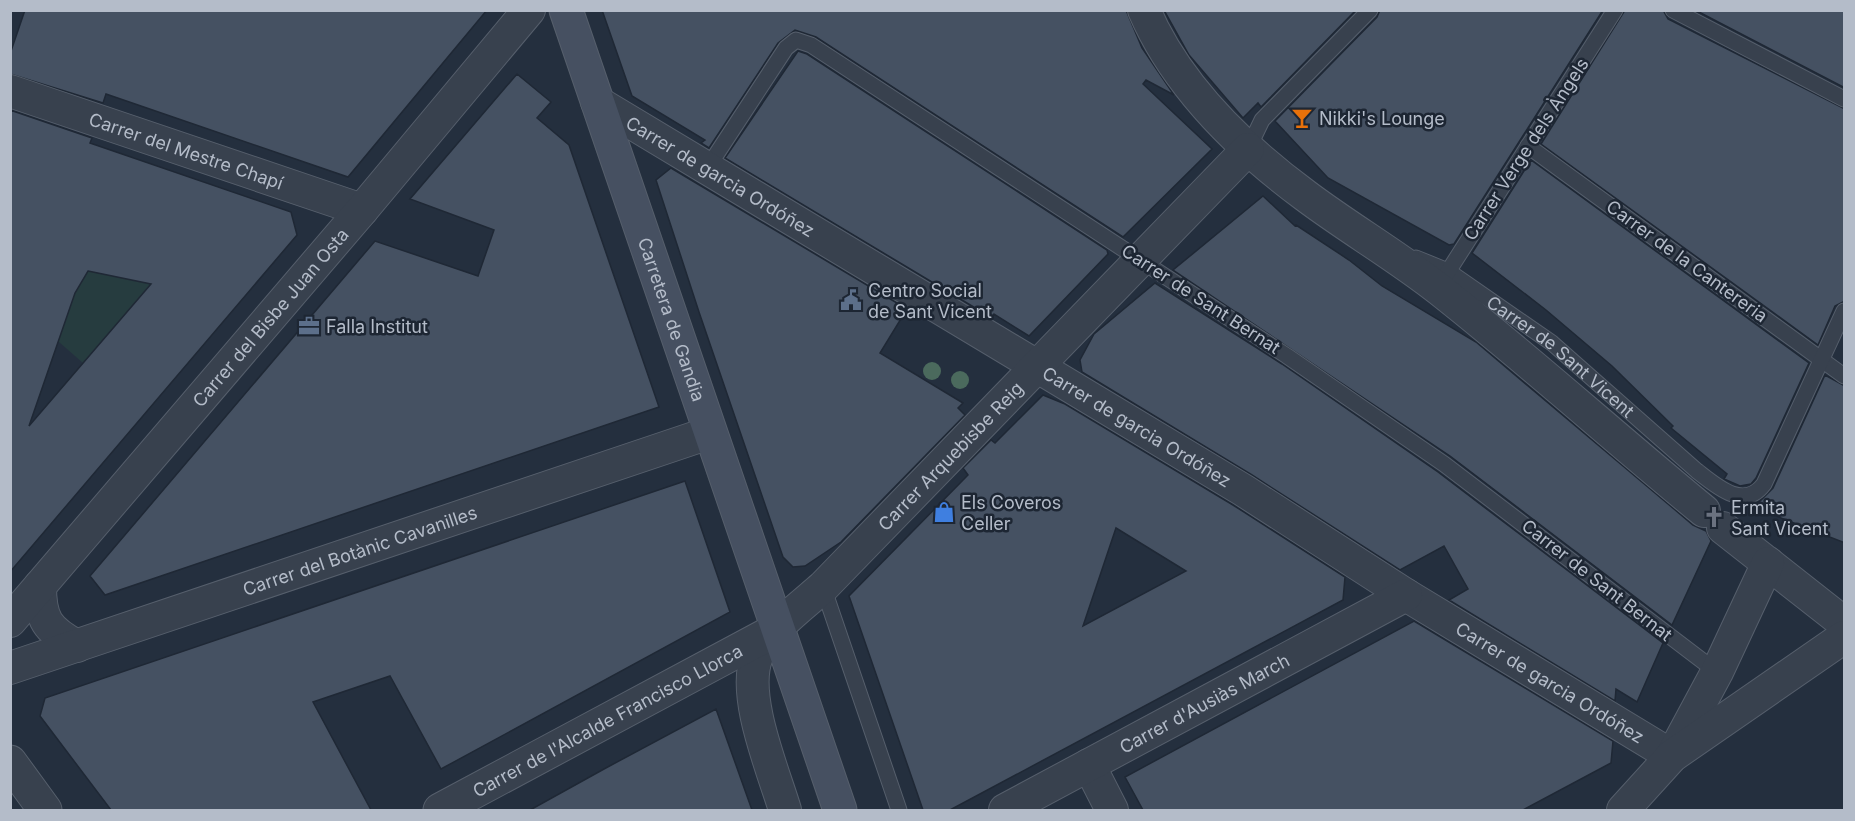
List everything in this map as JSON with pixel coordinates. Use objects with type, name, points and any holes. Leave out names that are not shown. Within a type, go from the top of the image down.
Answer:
[{"type":"main road","name":"Carretera de Gandia","points":[[566,10],[776,630],[840,810]]},
{"type":"street","name":"Carrer del Bisbe Juan Osta","points":[[10,621],[362,210],[529,10]]},
{"type":"street","name":"Carrer de Sant Vicent","points":[[1144,10],[1180,73],[1216,117],[1248,149],[1306,196],[1372,240],[1443,280],[1714,519],[1845,623]]},
{"type":"street","name":"Carrer del Mestre Chapí","points":[[10,91],[362,210]]},
{"type":"street","name":"Carrer de garcia Ordóñez","points":[[597,102],[1243,490],[1406,595],[1672,756]]},
{"type":"street","name":"Carrer Arquebisbe Reig","points":[[776,630],[823,587],[1248,149]]},
{"type":"street","name":"Carrer del Botànic Cavanilles","points":[[10,668],[709,433]]},
{"type":"street","points":[[1672,756],[1717,672],[1768,563]]},
{"type":"street","points":[[40,585],[40,607],[46,624],[59,636],[77,646]]},
{"type":"street","name":"Carrer d'Ausiàs March","points":[[1005,810],[1406,595]]},
{"type":"street","name":"Carrer de l'Alcalde Francisco Llorca","points":[[440,810],[746,653],[776,630]]},
{"type":"street","points":[[1623,810],[1672,756],[1845,638]]},
{"type":"street","points":[[746,653],[751,694],[785,810]]},
{"type":"street","points":[[10,762],[45,810]]},
{"type":"street","points":[[1089,765],[1112,810]]},
{"type":"lane","points":[[1248,149],[1262,120],[1370,10]]},
{"type":"lane","name":"Carrer Verge dels Àngels","points":[[1443,280],[1615,10]]},
{"type":"lane","points":[[1673,10],[1845,99]]},
{"type":"lane","name":"Carrer de Sant Bernat","points":[[708,167],[786,48],[796,40],[802,41],[1140,259],[1470,482],[1717,672]]},
{"type":"lane","name":"Carrer de la Cantereria","points":[[1528,146],[1845,376]]},
{"type":"lane","name":"Carrer de Sant Vicent","points":[[1443,280],[1552,343],[1697,471],[1722,490],[1735,495],[1746,496],[1760,490],[1764,484],[1823,360]]},
{"type":"lane","points":[[1823,360],[1845,311]]},
{"type":"lane","points":[[823,587],[898,810]]},
{"type":"green space","points":[[83,270],[147,283],[158,291],[136,301],[109,333],[136,356],[124,372],[96,348],[83,363],[51,335]]},
{"type":"building","points":[[25,10],[487,10],[348,177],[106,94],[103,103],[10,74],[10,54]]},
{"type":"building","points":[[602,10],[1126,10],[1142,48],[1174,95],[1146,80],[1143,84],[1212,149],[1123,237],[816,37],[795,30],[778,43],[709,148],[701,143],[705,140],[632,96]]},
{"type":"building","points":[[1164,10],[1356,10],[1261,107],[1258,103],[1243,118],[1189,55]]},
{"type":"building","points":[[1380,10],[1603,10],[1454,244],[1449,245],[1328,178],[1275,121],[1377,17]]},
{"type":"building","points":[[1625,10],[1663,10],[1668,19],[1845,109],[1845,301],[1835,306],[1818,345],[1541,144]]},
{"type":"building","points":[[1695,10],[1845,10],[1845,88]]},
{"type":"building","points":[[798,51],[807,54],[1107,250],[1108,254],[1029,336],[994,314],[992,318],[725,158]]},
{"type":"building","points":[[517,74],[551,102],[537,118],[569,145],[659,407],[105,595],[90,576],[375,241],[478,276],[494,230],[410,199]]},
{"type":"building","points":[[10,110],[92,138],[90,143],[291,212],[297,235],[10,572]],"holes":[[[88,271],[151,284],[29,426],[75,293]]]},
{"type":"building","points":[[1531,160],[1809,363],[1756,478],[1751,484],[1740,486],[1724,479],[1727,474],[1671,428],[1673,426],[1612,366],[1546,310],[1472,253]]},
{"type":"building","points":[[671,168],[907,309],[880,353],[963,403],[958,408],[965,415],[841,542],[805,566],[793,567],[783,557],[699,312],[656,180]]},
{"type":"building","points":[[1263,196],[1295,226],[1349,260],[1382,286],[1476,342],[1693,525],[1706,531],[1711,541],[1672,625],[1450,456],[1173,270]]},
{"type":"building","points":[[1155,283],[1282,364],[1438,472],[1663,643],[1637,702],[1616,689],[1615,701],[1449,600],[1468,589],[1444,546],[1400,570],[1252,475],[1082,372],[1080,360],[1094,334]]},
{"type":"building","points":[[1825,375],[1845,386],[1845,543],[1748,505],[1760,501],[1773,488]]},
{"type":"building","points":[[1043,395],[1065,404],[1233,505],[1345,577],[1343,600],[950,810],[923,810],[849,596],[968,475],[963,468],[991,440],[995,443]],"holes":[[[1116,528],[1186,571],[1083,626]]]},
{"type":"building","points":[[685,481],[730,612],[441,769],[390,676],[313,702],[371,810],[111,810],[40,716],[45,698]]},
{"type":"building","points":[[1414,621],[1613,741],[1611,763],[1523,810],[1143,810],[1125,777]]},
{"type":"building","points":[[716,709],[752,810],[530,810],[604,769]]},
{"type":"place","name":"Nikki's Lounge","points":[[1302,118]]},
{"type":"place","name":"Centro Social de Sant Vicent","points":[[851,300]]},
{"type":"place","name":"Falla Institut","points":[[309,326]]},
{"type":"place","name":"Els Coveros Celler","points":[[944,512]]},
{"type":"place","name":"Ermita Sant Vicent","points":[[1714,517]]}]
